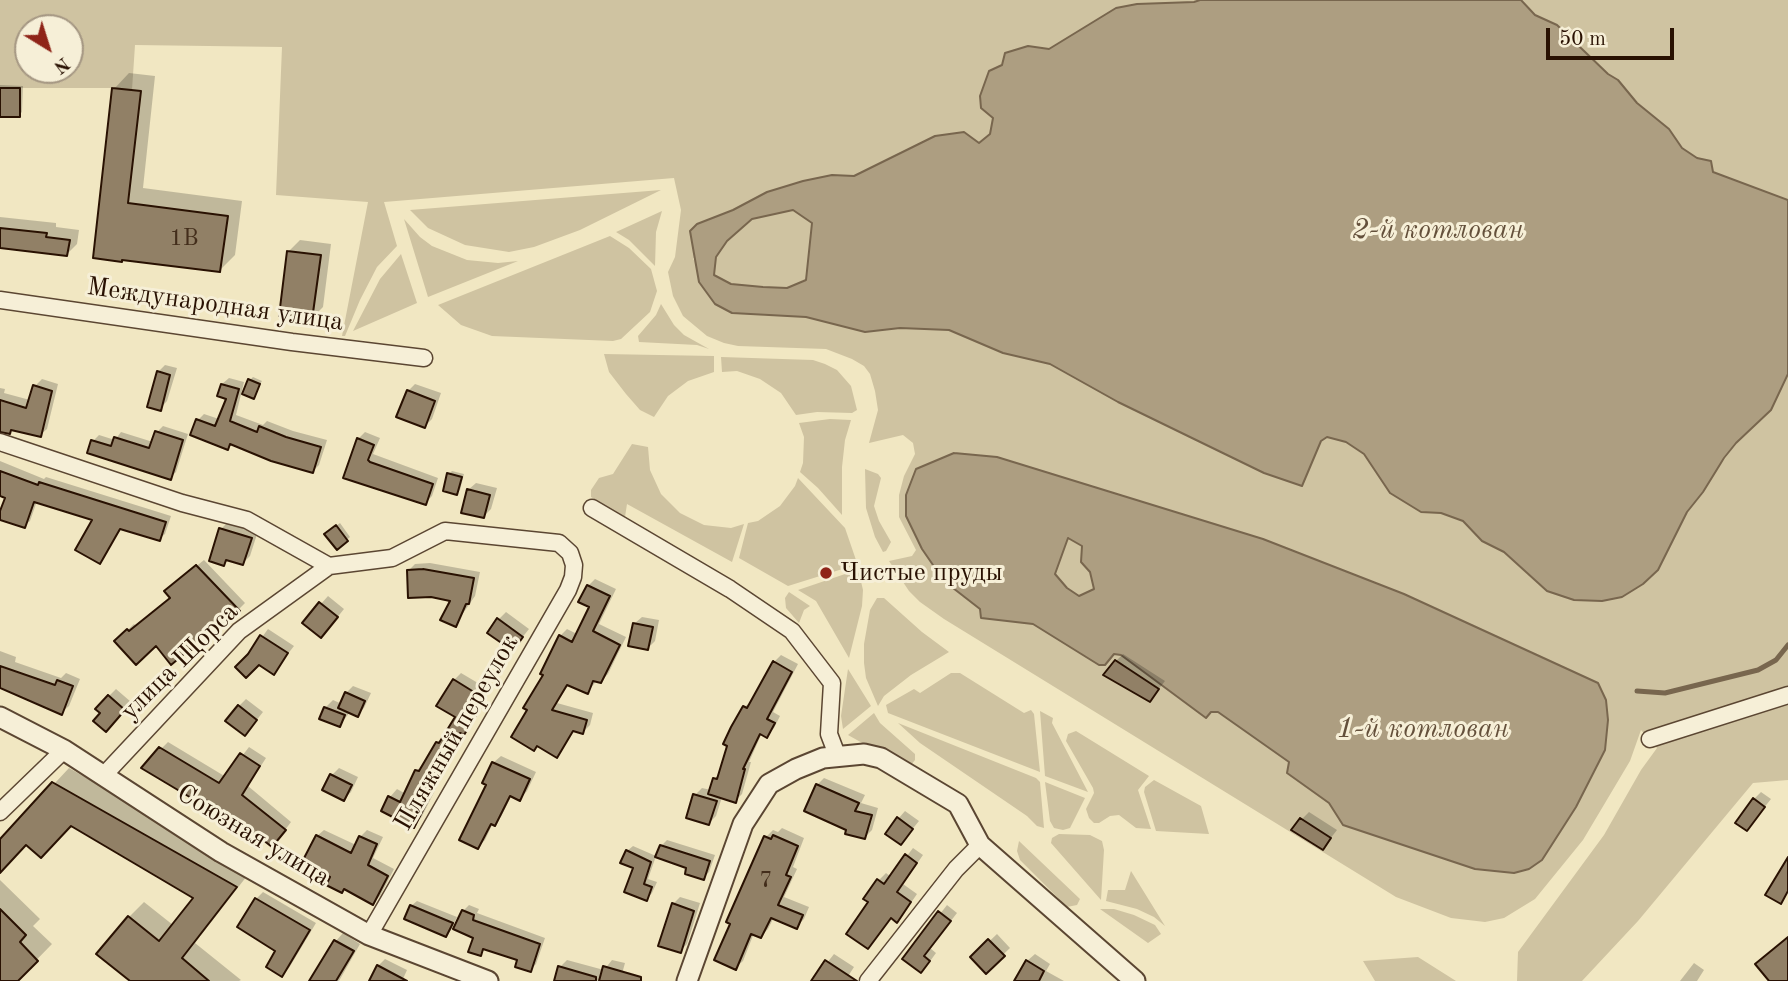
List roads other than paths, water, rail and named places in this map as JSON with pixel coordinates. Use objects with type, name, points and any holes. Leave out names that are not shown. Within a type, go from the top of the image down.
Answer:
[{"type":"street","name":"Международная улица","points":[[0,300],[424,358]]},
{"type":"street","points":[[0,442],[182,503],[247,520],[329,566]]},
{"type":"street","points":[[592,508],[730,589],[792,631],[832,683],[830,757]]},
{"type":"street","name":"улица Щорса","points":[[104,775],[239,631],[329,566],[392,558],[445,531],[559,543],[570,553]]},
{"type":"street","name":"Пляжный переулок","points":[[369,935],[568,590],[574,565],[570,553]]},
{"type":"street","points":[[1650,739],[1788,695]]},
{"type":"street","name":"Союзная улица","points":[[0,717],[64,750],[221,852],[369,935],[488,981]]},
{"type":"street","points":[[0,812],[64,750]]},
{"type":"street","points":[[687,981],[743,824],[769,784],[796,769],[830,757],[873,755],[958,804],[980,845],[1135,981]]},
{"type":"street","points":[[868,981],[956,869],[980,845]]},
{"type":"water","name":"2-й котлован","points":[[1521,0],[1535,15],[1557,25],[1608,74],[1618,80],[1637,103],[1669,129],[1682,148],[1697,158],[1711,161],[1713,172],[1788,200],[1788,374],[1771,410],[1724,458],[1687,512],[1658,570],[1643,584],[1622,597],[1602,601],[1574,600],[1547,591],[1504,552],[1482,541],[1463,521],[1441,513],[1421,512],[1390,493],[1364,454],[1346,442],[1327,437],[1321,441],[1302,486],[1264,473],[1118,402],[1050,364],[1003,353],[949,330],[900,328],[865,332],[806,317],[732,313],[715,304],[699,282],[690,231],[697,224],[733,210],[767,192],[832,175],[854,176],[935,136],[964,132],[979,143],[990,134],[993,118],[981,108],[980,96],[989,71],[1002,65],[1005,53],[1028,46],[1049,49],[1116,8],[1137,4]],"holes":[[[793,210],[812,223],[806,280],[787,288],[763,287],[731,284],[714,275],[716,257],[727,241],[752,219]]]},
{"type":"water","name":"1-й котлован","points":[[954,453],[997,457],[1263,539],[1404,594],[1598,683],[1606,700],[1608,720],[1605,750],[1576,807],[1542,860],[1529,869],[1514,873],[1475,869],[1343,825],[1329,803],[1287,773],[1289,762],[1218,712],[1211,712],[1206,718],[1121,655],[1114,654],[1105,665],[1099,665],[1033,624],[981,618],[980,609],[944,581],[922,549],[906,516],[906,495],[916,469]],"holes":[[[1068,538],[1082,546],[1081,562],[1090,572],[1094,589],[1079,596],[1067,588],[1055,574]]]},
{"type":"waterway","points":[[1637,691],[1665,693],[1758,670],[1776,660],[1788,645]]},
{"type":"place","name":"Чистые пруды","points":[[826,573]]}]
